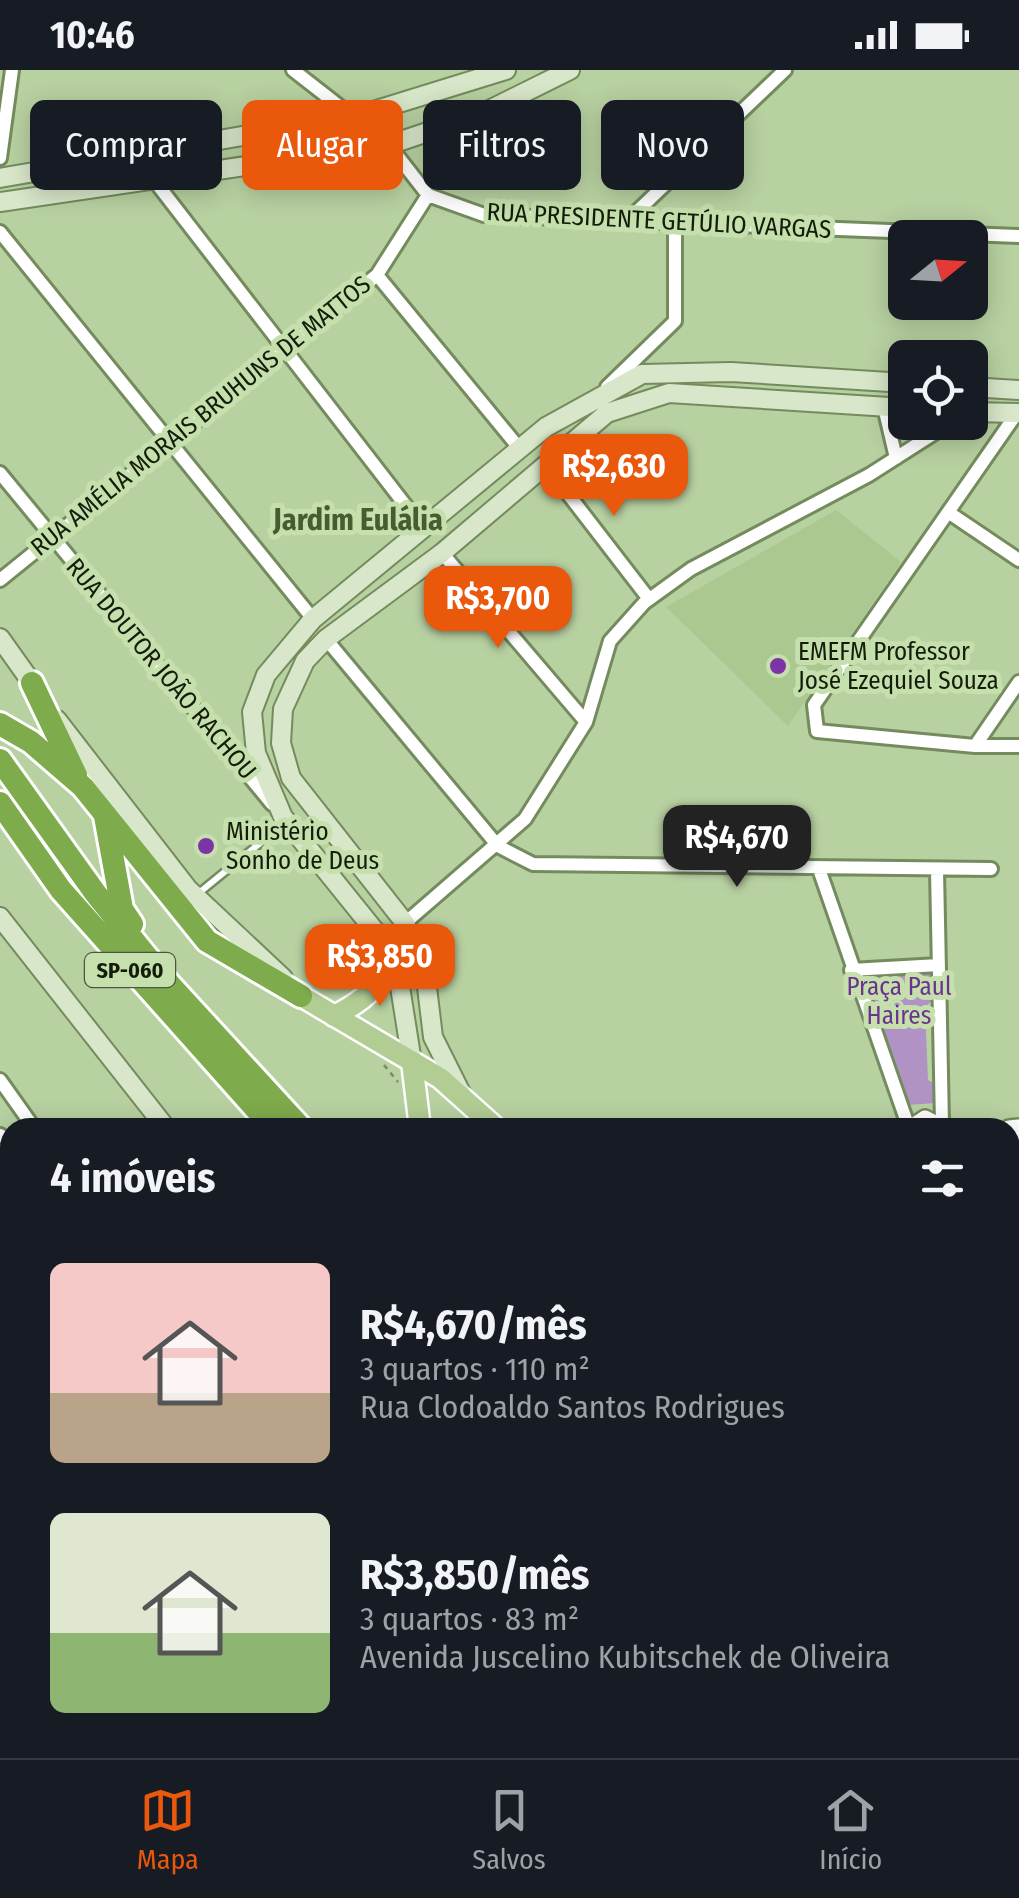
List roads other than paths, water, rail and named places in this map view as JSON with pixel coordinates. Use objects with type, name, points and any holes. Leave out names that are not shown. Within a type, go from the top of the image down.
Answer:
[{"type":"highway","points":[[32,682],[83,787]]},
{"type":"highway","points":[[0,724],[31,742],[83,787],[207,941],[300,996]]},
{"type":"highway","name":"SP-060","points":[[0,760],[96,894],[168,982],[293,1118]]},
{"type":"highway","name":"SP-060","points":[[0,803],[60,890],[263,1118]]},
{"type":"highway","points":[[104,813],[122,909],[168,982]]},
{"type":"main road","points":[[403,102],[506,70]]},
{"type":"main road","points":[[403,140],[481,114],[570,70]]},
{"type":"main road","points":[[0,178],[30,173]]},
{"type":"main road","points":[[2,204],[87,190]]},
{"type":"main road","points":[[419,1118],[397,968],[386,946],[285,820],[256,753],[252,712],[266,675],[312,619],[546,427],[642,374],[674,371],[888,382]]},
{"type":"main road","points":[[988,388],[1019,390]]},
{"type":"main road","points":[[466,1102],[433,1037],[426,979],[404,923],[291,778],[281,743],[290,686],[304,661],[326,639],[442,553],[606,414],[669,394],[888,407]]},
{"type":"main road","points":[[988,412],[1018,413]]},
{"type":"main road","points":[[370,573],[387,594]]},
{"type":"main road","points":[[0,638],[188,889],[205,899],[300,996],[412,1062],[484,1118]]},
{"type":"main road","points":[[312,852],[336,832]]},
{"type":"main road","points":[[0,917],[158,1118]]},
{"type":"main road","points":[[334,1016],[367,998],[378,986],[386,946]]},
{"type":"main road","points":[[419,1118],[429,1104],[466,1102]]},
{"type":"street","points":[[0,158],[12,70]]},
{"type":"street","points":[[293,70],[335,100]]},
{"type":"street","points":[[630,219],[785,70]]},
{"type":"street","points":[[403,163],[428,196]]},
{"type":"street","points":[[171,190],[283,348],[423,528]]},
{"type":"street","name":"RUA PRESIDENTE GETÚLIO VARGAS","points":[[428,196],[484,216],[1019,236]]},
{"type":"street","name":"RUA AMÉLIA MORAIS BRUHUNS DE MATTOS","points":[[0,580],[377,274],[428,196]]},
{"type":"street","points":[[602,393],[675,321],[675,223]]},
{"type":"street","points":[[0,232],[312,619]]},
{"type":"street","points":[[377,274],[520,449]]},
{"type":"street","points":[[884,407],[896,458]]},
{"type":"street","points":[[1018,413],[814,705],[817,731],[975,746],[1019,746]]},
{"type":"street","points":[[404,923],[524,820],[586,722],[610,641],[650,599],[691,569],[924,440]]},
{"type":"street","points":[[546,464],[650,599]]},
{"type":"street","name":"RUA DOUTOR JOÃO RACHOU","points":[[0,473],[285,820]]},
{"type":"street","points":[[948,512],[1019,560]]},
{"type":"street","points":[[442,553],[586,722]]},
{"type":"street","points":[[326,639],[498,846],[533,864],[581,868],[990,869]]},
{"type":"street","points":[[975,746],[1019,682]]},
{"type":"street","points":[[818,869],[905,1118]]},
{"type":"street","points":[[937,870],[943,1118]]},
{"type":"street","points":[[851,970],[939,965]]},
{"type":"street","points":[[0,1080],[27,1118]]},
{"type":"lane","points":[[205,899],[285,820]]},
{"type":"place","name":"EMEFM Professor José Ezequiel Souza","points":[[778,666]]},
{"type":"place","name":"Ministério Sonho de Deus","points":[[206,846]]},
{"type":"district","name":"Jardim Eulália","points":[[358,520]]},
{"type":"park label","name":"Praça Paul Haires","points":[[899,1002]]}]
